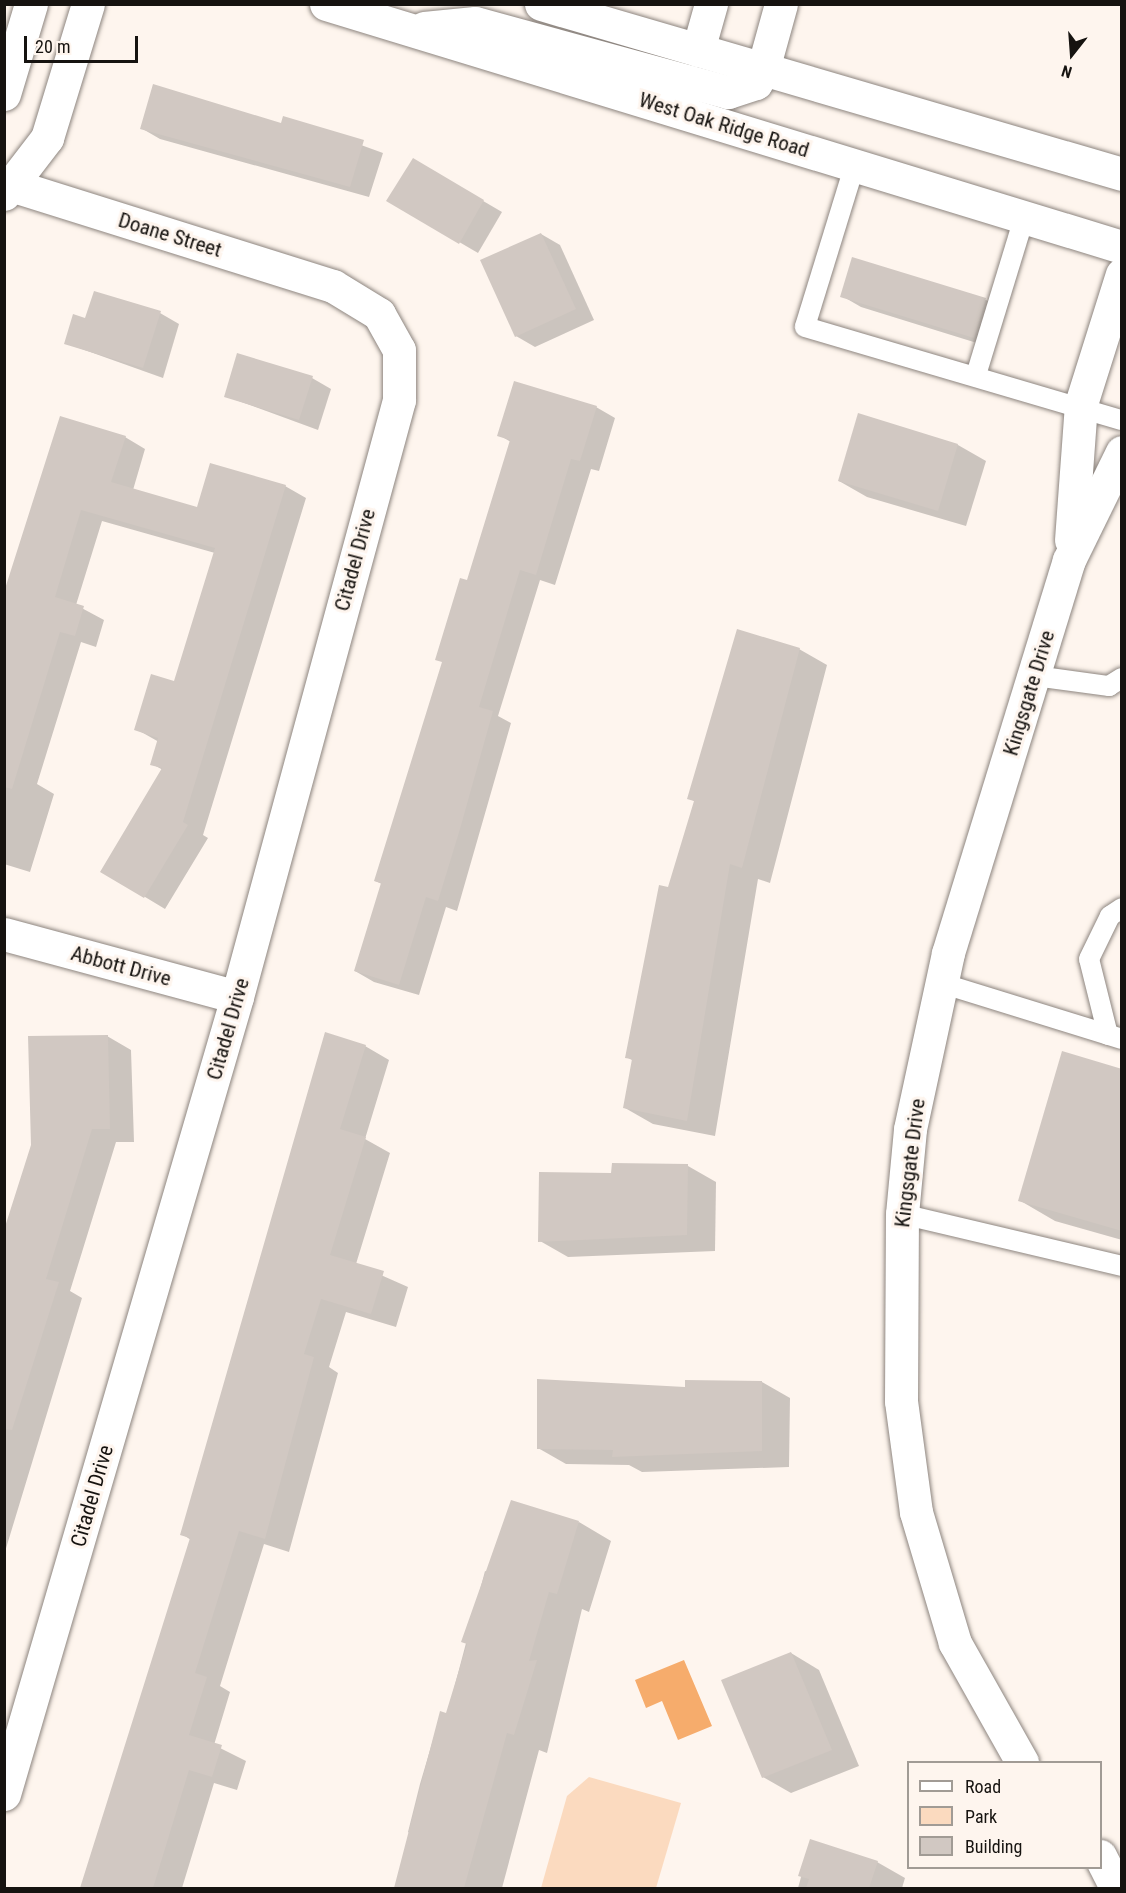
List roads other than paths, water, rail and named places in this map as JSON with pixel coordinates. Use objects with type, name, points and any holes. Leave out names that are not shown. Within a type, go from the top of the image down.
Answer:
[{"type":"street","points":[[4,94],[31,4]]},
{"type":"street","points":[[6,182],[47,138],[88,4]]},
{"type":"street","name":"West Oak Ridge Road","points":[[326,4],[1025,215],[1122,247]]},
{"type":"street","points":[[541,4],[1122,174]]},
{"type":"street","points":[[698,50],[711,4]]},
{"type":"street","points":[[408,29],[475,23],[728,92],[756,83],[763,69],[781,4]]},
{"type":"street","name":"Doane Street","points":[[6,182],[333,286]]},
{"type":"street","name":"Kingsgate Drive","points":[[1069,560],[1081,404],[1122,274]]},
{"type":"street","name":"Citadel Drive","points":[[4,1794],[237,997],[399,400],[399,350],[379,314],[333,286]]},
{"type":"street","name":"Kingsgate Drive","points":[[1021,1761],[955,1643],[916,1512],[901,1401],[903,1214],[910,1129],[941,983],[1069,560],[1122,452]]},
{"type":"street","name":"Abbott Drive","points":[[4,934],[237,997]]},
{"type":"street","points":[[1102,1858],[1116,1888]]},
{"type":"lane","points":[[855,164],[806,327],[1081,404],[1122,420]]},
{"type":"lane","points":[[976,375],[1025,215]]},
{"type":"lane","points":[[1035,676],[1108,686],[1122,678]]},
{"type":"lane","points":[[1115,1037],[1089,959],[1110,916],[1122,908]]},
{"type":"lane","points":[[941,983],[1115,1037]]},
{"type":"lane","points":[[903,1214],[1122,1266]]}]
